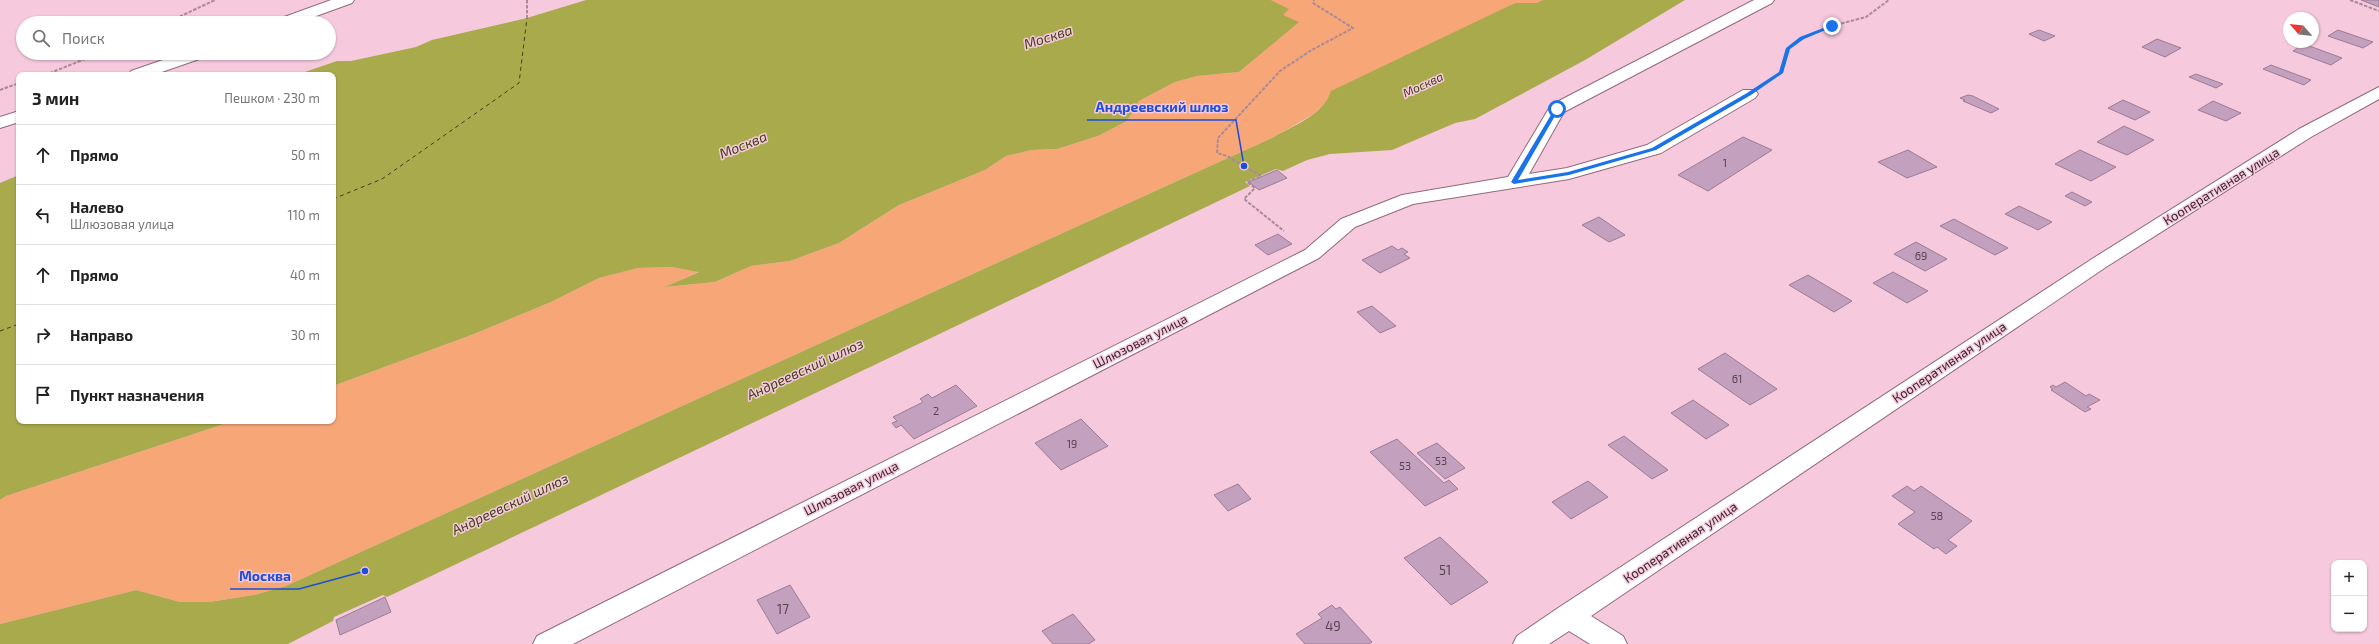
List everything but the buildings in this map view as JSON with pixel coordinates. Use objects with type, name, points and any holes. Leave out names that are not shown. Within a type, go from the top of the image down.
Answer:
[{"type":"street","points":[[301,16],[346,0]]},
{"type":"street","points":[[1514,182],[1557,109],[1766,0]]},
{"type":"street","points":[[145,72],[179,60]]},
{"type":"street","name":"Кооперативная улица","points":[[1527,644],[2099,263],[2305,132],[2379,92]]},
{"type":"street","name":"Шлюзовая улица","points":[[547,644],[1312,254],[1348,223],[1409,199],[1569,173],[1654,149],[1749,94]]},
{"type":"street","points":[[0,122],[16,117]]},
{"type":"street","points":[[1568,616],[1613,644]]},
{"type":"street","points":[[584,644],[594,619]]},
{"type":"path","points":[[181,16],[215,0]]},
{"type":"path","points":[[527,0],[527,18]]},
{"type":"path","points":[[1284,230],[1244,199],[1255,188],[1247,182],[1260,176],[1227,156],[1217,154],[1218,138],[1260,95],[1280,71],[1310,51],[1353,28],[1326,13],[1313,3],[1314,0]]},
{"type":"path","points":[[1749,94],[1782,72],[1788,49],[1802,38],[1832,26],[1866,17],[1890,0]]},
{"type":"path","points":[[2350,0],[2379,11]]},
{"type":"path","points":[[52,72],[82,60]]},
{"type":"path","points":[[0,90],[16,85]]},
{"type":"shaded area","points":[[1271,0],[1543,0],[1536,3],[1515,3],[1328,101],[1312,115],[1272,138],[286,586],[254,595],[209,602],[180,602],[136,590],[0,624],[0,500],[6,496],[224,424],[336,424],[336,385],[474,334],[551,302],[599,278],[638,268],[672,267],[700,271],[666,287],[715,282],[751,266],[790,261],[839,243],[899,205],[985,170],[1006,156],[1032,150],[1057,149],[1098,136],[1127,121],[1139,101],[1175,82],[1197,76],[1239,72],[1298,22],[1282,15],[1288,9]]},
{"type":"water","points":[[586,0],[1271,0],[1289,9],[1283,15],[1299,22],[1239,72],[1197,76],[1175,82],[1139,101],[1127,121],[1098,136],[1057,149],[1032,150],[1006,156],[985,170],[899,205],[839,243],[790,261],[751,266],[715,282],[665,287],[699,272],[672,267],[638,268],[599,278],[551,302],[474,334],[336,385],[336,72],[305,72],[337,61],[351,61],[416,47],[432,40],[527,18]]},
{"type":"water","points":[[1543,0],[1685,0],[1585,60],[1475,119],[1455,123],[1392,150],[1330,154],[1307,160],[1283,171],[1276,169],[1245,182],[1250,186],[387,597],[383,595],[334,617],[333,621],[288,644],[0,644],[0,624],[136,590],[180,602],[209,602],[254,595],[286,586],[1272,138],[1315,113],[1322,107],[1331,91],[1515,3],[1536,3]]},
{"type":"water","points":[[16,176],[16,424],[224,424],[6,496],[0,500],[0,183]]},
{"type":"ferry route","points":[[336,198],[382,179],[519,83],[527,18]]},
{"type":"ferry route","points":[[0,331],[16,325]]},
{"type":"place","name":"Андреевский шлюз","points":[[1244,166]]},
{"type":"place","name":"Москва","points":[[365,571]]},
{"type":"route","points":[[1557,109],[1514,182],[1569,173],[1654,149],[1749,94],[1782,72],[1788,49],[1802,38],[1832,26]]}]
